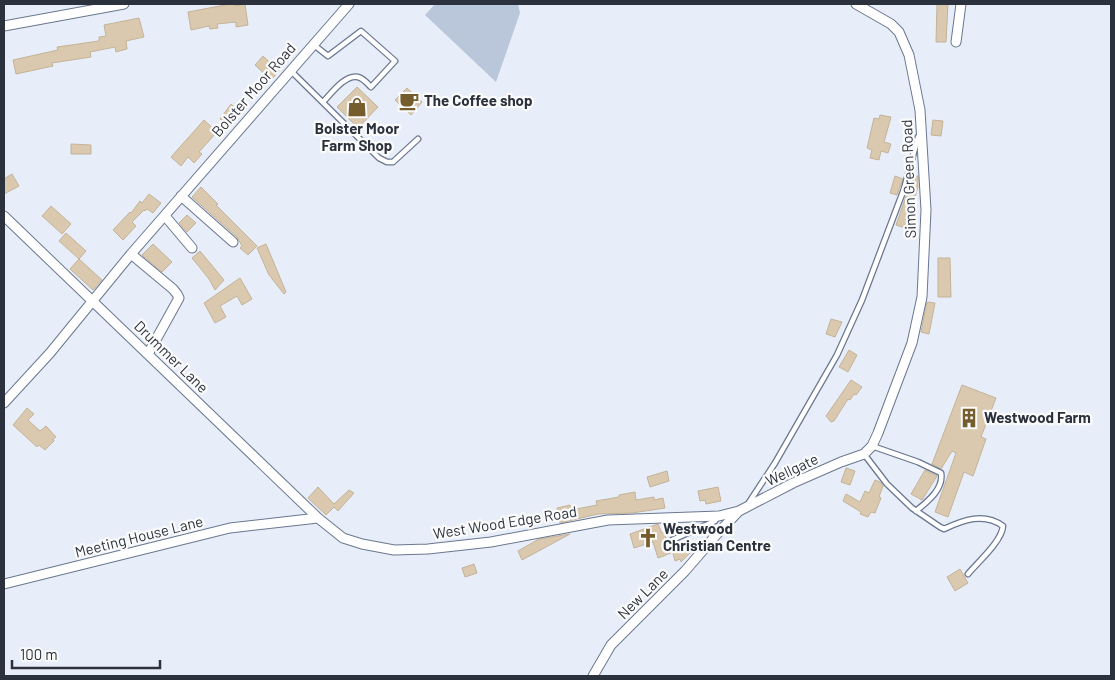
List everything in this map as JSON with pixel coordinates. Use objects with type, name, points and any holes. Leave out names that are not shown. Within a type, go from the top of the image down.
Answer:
[{"type":"street","points":[[4,26],[124,4]]},
{"type":"street","name":"Bolster Moor Road","points":[[4,403],[50,353],[131,254],[348,4]]},
{"type":"street","name":"Simon Green Road","points":[[856,4],[891,24],[899,32],[909,55],[919,101],[926,210],[922,297],[912,343],[878,433]]},
{"type":"street","points":[[956,42],[961,4]]},
{"type":"street","points":[[181,196],[233,242]]},
{"type":"street","name":"Drummer Lane","points":[[4,216],[318,518]]},
{"type":"street","points":[[164,216],[192,248]]},
{"type":"street","points":[[131,254],[173,289],[178,298],[148,354]]},
{"type":"street","name":"Wellgate","points":[[717,534],[742,509],[833,466],[864,454],[872,446],[878,433]]},
{"type":"street","name":"West Wood Edge Road","points":[[318,518],[343,538],[394,550],[428,549],[491,542],[608,520],[719,516],[742,509]]},
{"type":"street","name":"Meeting House Lane","points":[[4,584],[223,530],[282,521],[318,518]]},
{"type":"street","name":"New Lane","points":[[593,676],[611,645],[685,571],[717,534]]},
{"type":"lane","points":[[313,44],[328,56],[361,31],[395,61],[371,87],[361,77],[356,76],[348,79],[323,102]]},
{"type":"lane","points":[[290,70],[379,158],[387,162],[393,162],[418,139]]},
{"type":"lane","points":[[742,509],[775,463],[837,355],[862,300],[904,189],[921,126]]},
{"type":"lane","points":[[872,446],[918,462],[941,473],[942,479],[935,493],[916,511]]},
{"type":"lane","points":[[864,454],[887,484],[916,511],[944,529],[966,519],[978,518],[996,521],[1003,526],[996,542],[968,574]]},
{"type":"lane","points":[[672,540],[715,521],[719,516]]},
{"type":"shaded area","points":[[435,4],[518,4],[520,13],[496,82],[425,15]]},
{"type":"building","points":[[235,4],[235,6],[245,4],[248,25],[236,27],[236,22],[217,24],[218,28],[210,29],[209,26],[191,30],[188,12]]},
{"type":"building","points":[[937,4],[948,4],[946,42],[936,42]]},
{"type":"building","points":[[139,18],[144,37],[126,41],[127,49],[116,52],[115,47],[90,52],[91,57],[52,63],[53,66],[16,74],[13,60],[58,50],[57,47],[99,41],[99,37],[106,36],[104,25]]},
{"type":"building","points":[[263,56],[279,71],[271,80],[255,65]]},
{"type":"building","name":"Bolster Moor Farm Shop","points":[[357,87],[378,107],[358,128],[337,107]]},
{"type":"building","name":"The Coffee shop","points":[[407,88],[422,102],[411,115],[395,100]]},
{"type":"building","points":[[231,104],[239,111],[228,125],[220,119]]},
{"type":"building","points":[[880,115],[891,117],[884,142],[891,144],[888,153],[881,151],[879,160],[870,158],[872,150],[867,148],[874,118],[879,119]]},
{"type":"building","points":[[204,120],[217,132],[199,152],[202,154],[194,163],[188,157],[181,166],[171,157]]},
{"type":"building","points":[[933,120],[943,121],[941,136],[931,135]]},
{"type":"building","points":[[71,144],[91,145],[91,154],[71,154]]},
{"type":"building","points":[[12,174],[19,186],[4,194],[4,179]]},
{"type":"building","points":[[895,176],[903,179],[897,195],[890,193]]},
{"type":"building","points":[[913,176],[918,176],[918,187],[905,228],[896,225]]},
{"type":"building","points":[[201,187],[218,204],[216,205],[257,246],[248,255],[240,248],[242,246],[237,237],[192,197]]},
{"type":"building","points":[[149,194],[161,203],[153,213],[147,209],[144,210],[132,222],[136,226],[123,240],[113,230]]},
{"type":"building","points":[[51,206],[71,224],[62,234],[42,216]]},
{"type":"building","points":[[187,215],[196,223],[187,232],[179,223]]},
{"type":"building","points":[[66,233],[86,251],[79,259],[59,241]]},
{"type":"building","points":[[153,244],[172,262],[162,272],[142,255]]},
{"type":"building","points":[[266,244],[286,292],[284,294],[269,275],[257,248]]},
{"type":"building","points":[[200,251],[224,280],[215,290],[209,279],[192,258]]},
{"type":"building","points":[[938,258],[950,258],[951,297],[938,297]]},
{"type":"building","points":[[79,259],[102,280],[93,290],[70,269]]},
{"type":"building","points":[[240,278],[252,299],[242,305],[237,296],[220,306],[226,317],[215,323],[204,303]]},
{"type":"building","points":[[927,302],[935,303],[929,334],[921,332]]},
{"type":"building","points":[[831,319],[842,322],[835,337],[826,334]]},
{"type":"building","points":[[849,350],[857,355],[848,372],[839,367]]},
{"type":"building","points":[[851,380],[862,387],[856,395],[854,394],[850,400],[848,399],[834,421],[831,422],[826,416]]},
{"type":"building","name":"Westwood Farm","points":[[962,385],[996,398],[981,437],[986,439],[973,476],[964,472],[948,517],[935,512],[956,453],[952,451],[941,469],[932,464]]},
{"type":"building","points":[[27,408],[34,414],[28,420],[40,431],[46,426],[56,437],[45,450],[39,445],[37,447],[13,425]]},
{"type":"building","points":[[846,468],[855,471],[850,485],[841,482]]},
{"type":"building","points":[[925,470],[937,476],[922,500],[911,494]]},
{"type":"building","points":[[667,471],[669,481],[650,487],[647,477]]},
{"type":"building","points":[[875,480],[883,486],[875,513],[871,512],[868,517],[860,514],[861,512],[843,501],[846,494],[860,502],[865,491],[869,493]]},
{"type":"building","points":[[318,487],[334,504],[349,490],[354,493],[338,511],[334,507],[326,515],[308,498]]},
{"type":"building","points":[[718,487],[721,501],[706,504],[705,500],[700,501],[698,491]]},
{"type":"building","points":[[635,492],[636,500],[654,497],[654,500],[663,498],[665,508],[632,513],[598,514],[560,523],[557,508],[570,505],[571,510],[597,505],[596,501]]},
{"type":"building","name":"Westwood Christian Centre","points":[[658,524],[662,533],[664,532],[671,553],[658,558],[653,542],[634,548],[630,534]]},
{"type":"building","points":[[570,534],[522,560],[518,551],[539,539]]},
{"type":"building","points":[[687,543],[692,551],[681,562],[680,559],[675,561],[672,550]]},
{"type":"building","points":[[474,564],[477,573],[465,577],[462,568]]},
{"type":"building","points":[[960,569],[968,583],[955,591],[947,577]]},
{"type":"place","name":"The Coffee shop","points":[[409,101]]},
{"type":"place","name":"Bolster Moor Farm Shop","points":[[357,107]]},
{"type":"place","name":"Westwood Farm","points":[[969,418]]},
{"type":"place","name":"Westwood Christian Centre","points":[[648,538]]}]
